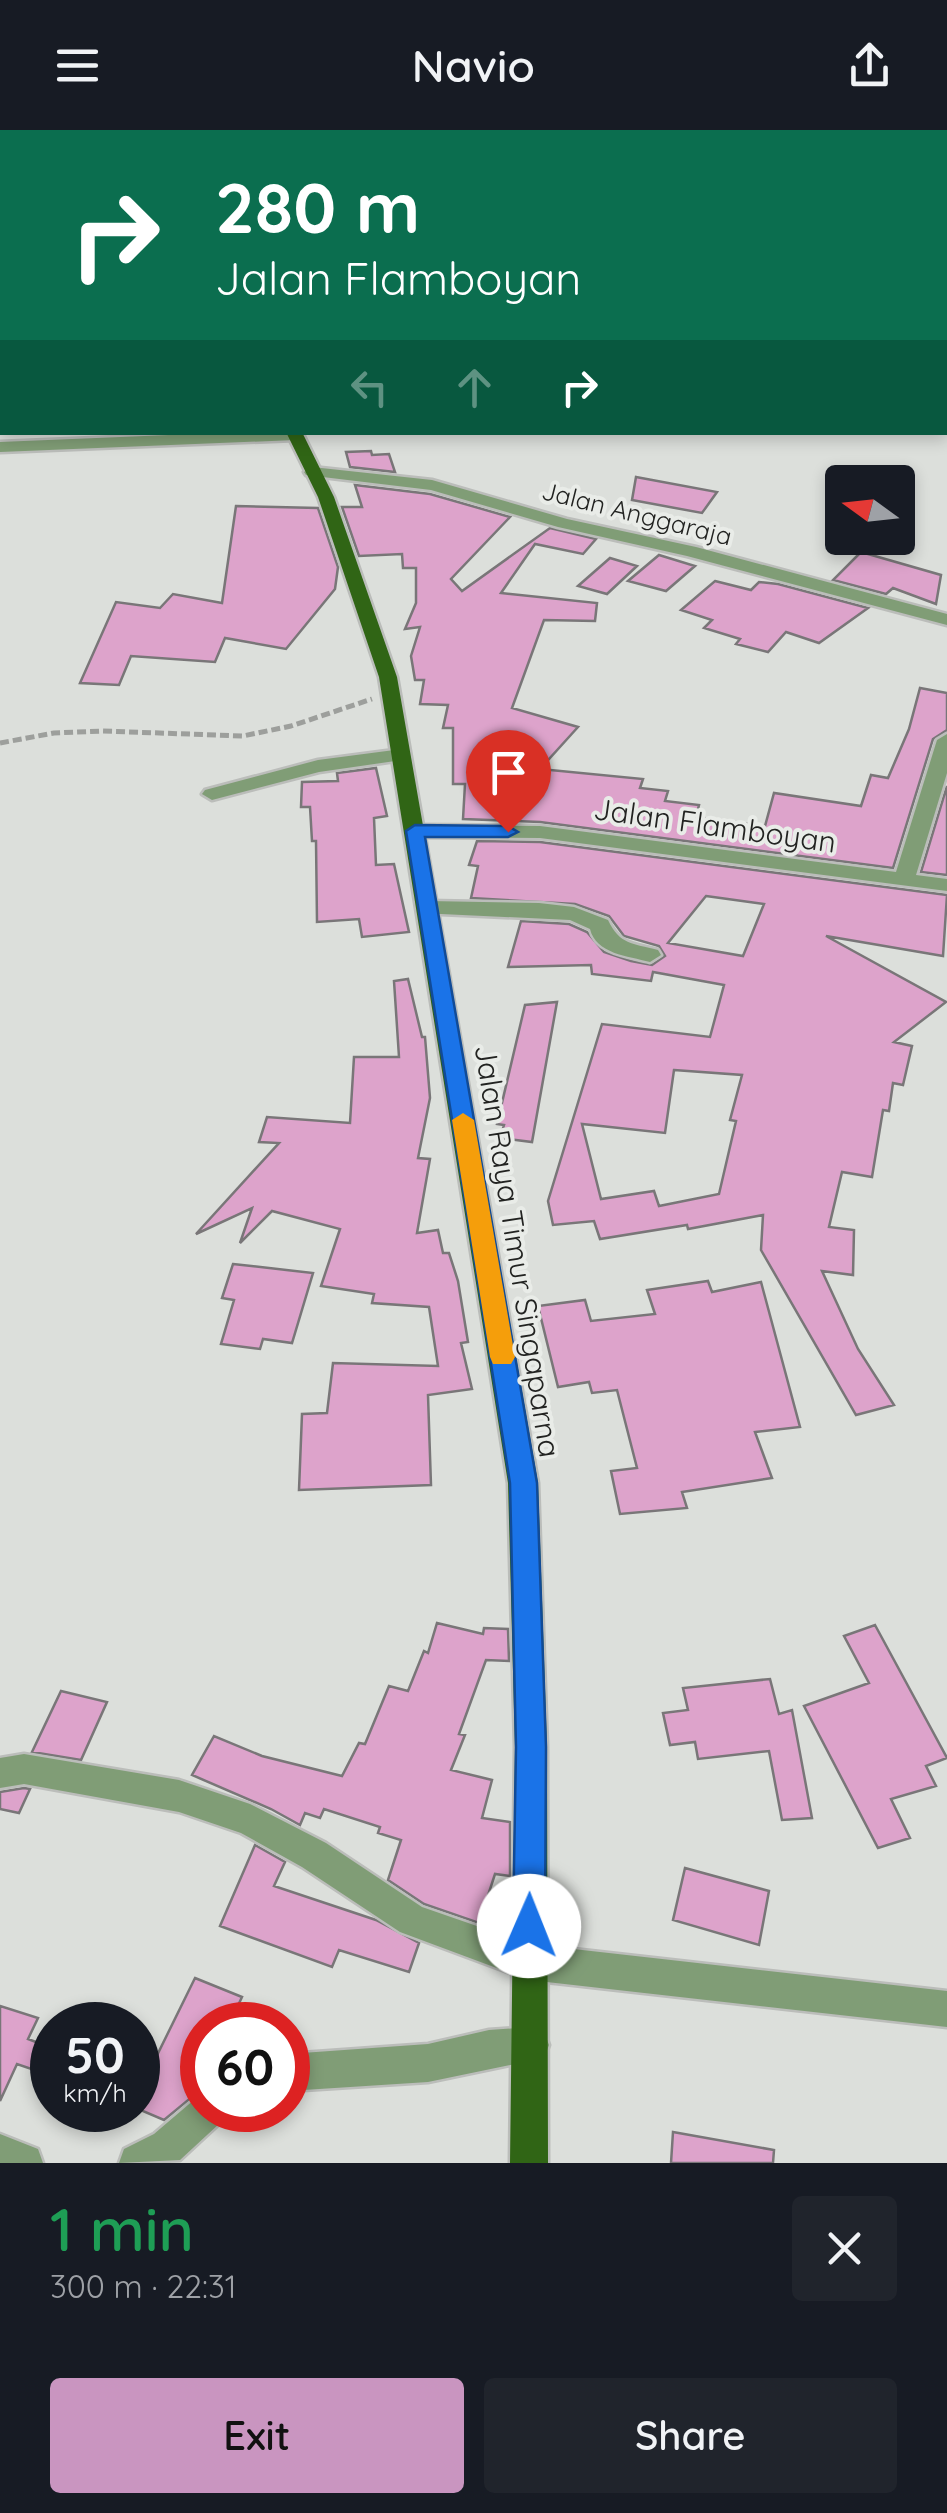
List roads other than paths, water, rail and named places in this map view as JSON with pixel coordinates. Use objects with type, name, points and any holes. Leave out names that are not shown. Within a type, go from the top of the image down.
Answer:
[{"type":"main road","name":"Jalan Raya Timur Singaparna","points":[[294,435],[326,497],[391,693],[523,1483],[531,1747],[529,2163]]},
{"type":"street","points":[[0,447],[271,435]]},
{"type":"street","name":"Jalan Anggaraja","points":[[312,472],[432,485],[564,524],[690,551],[947,620]]},
{"type":"street","points":[[904,880],[947,740]]},
{"type":"street","points":[[212,794],[318,766],[402,755]]},
{"type":"street","name":"Jalan Flamboyan","points":[[415,831],[540,832],[947,885]]},
{"type":"street","points":[[428,908],[574,914],[600,925],[603,938],[616,946],[650,956]]},
{"type":"street","points":[[0,1773],[24,1769],[161,1792],[250,1820],[314,1855],[412,1920],[528,1962],[947,2009]]},
{"type":"street","points":[[310,2071],[428,2063],[489,2048],[531,2046]]},
{"type":"street","points":[[138,2163],[183,2132]]},
{"type":"street","points":[[0,2154],[24,2163]]}]
